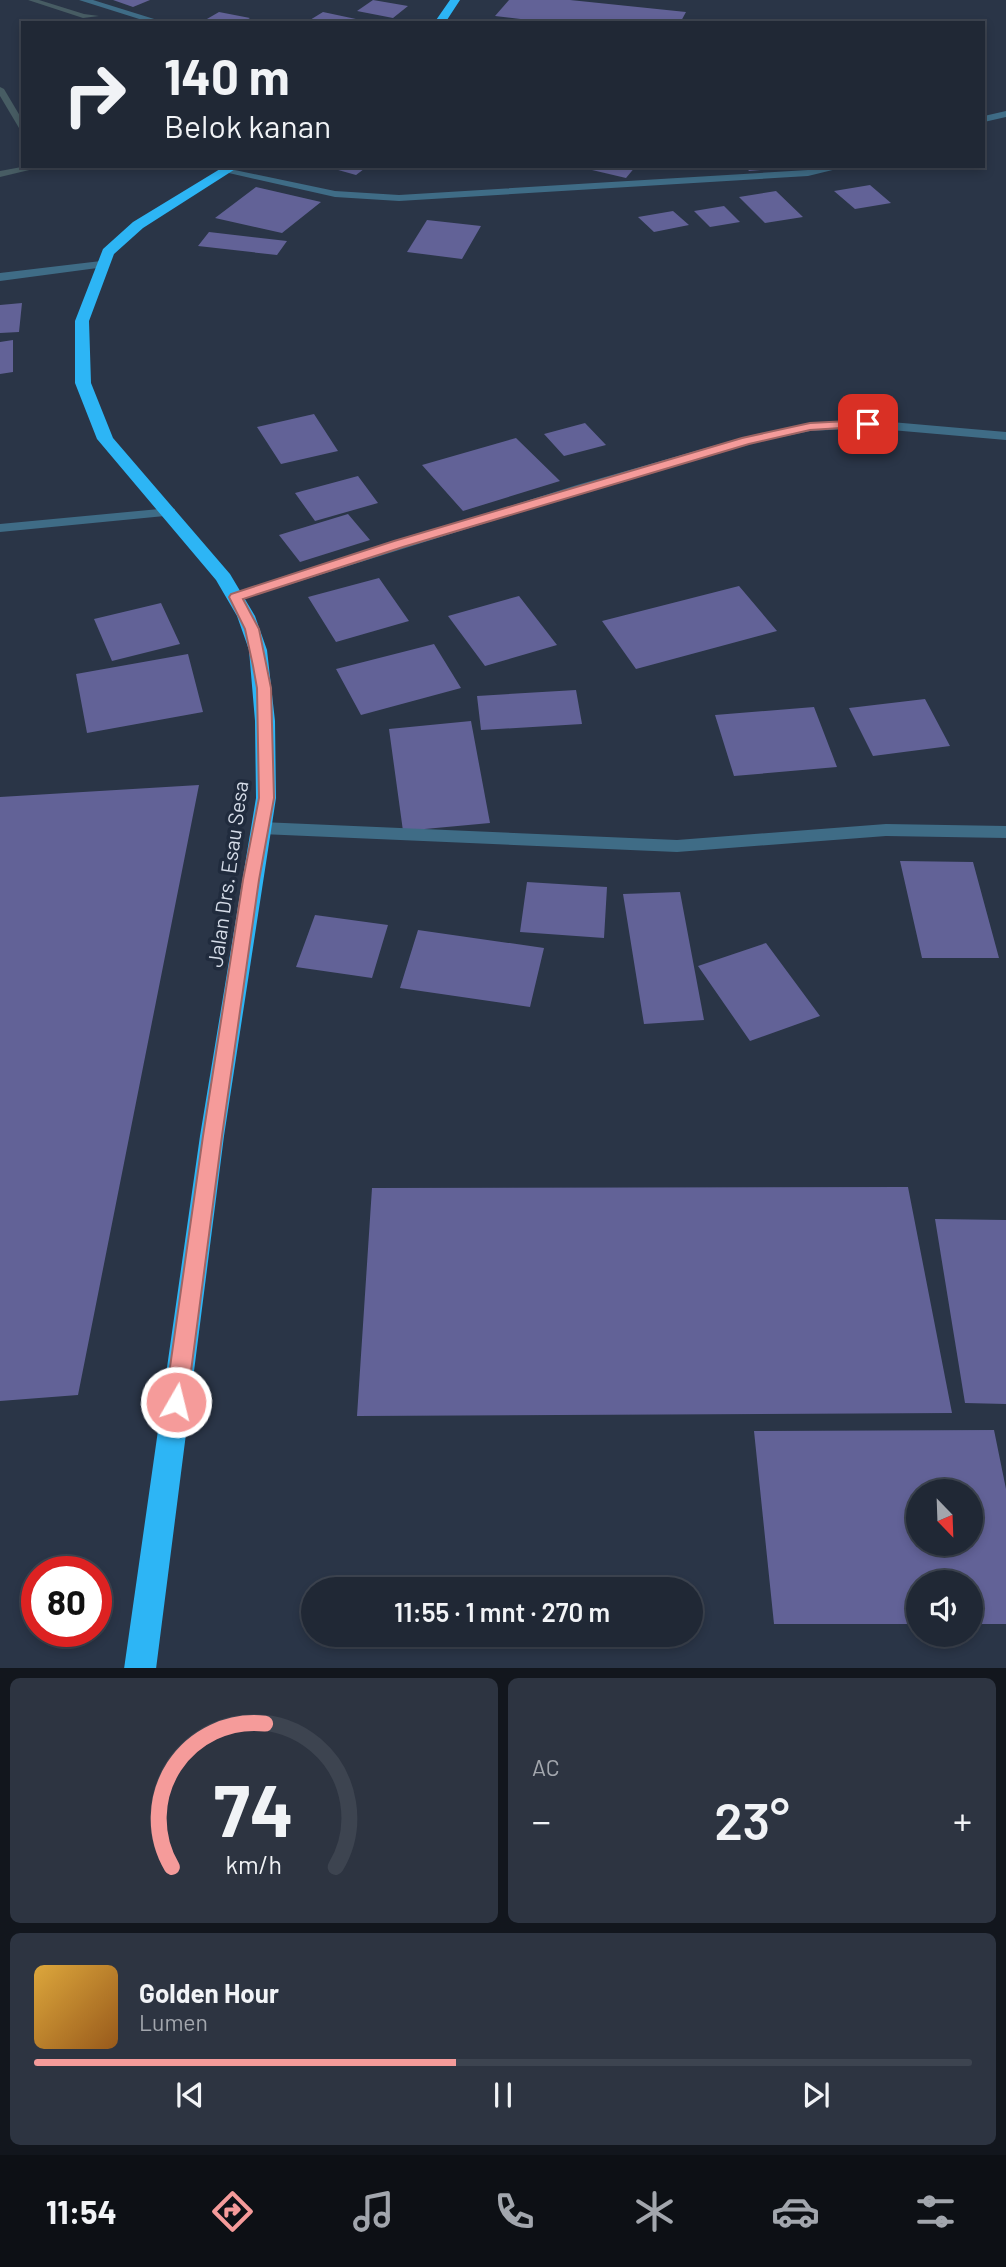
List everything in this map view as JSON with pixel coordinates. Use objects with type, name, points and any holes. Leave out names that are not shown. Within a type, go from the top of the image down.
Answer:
[{"type":"highway","points":[[440,21],[454,0]]},
{"type":"highway","name":"Jalan Drs. Esau Sesa","points":[[140,1668],[212,1136],[266,798],[264,688],[252,629],[236,597],[170,512],[104,439],[83,383],[82,321],[108,252],[138,225],[230,169]]},
{"type":"street","points":[[83,0],[156,21]]},
{"type":"street","points":[[985,119],[1006,114]]},
{"type":"street","points":[[230,169],[335,194],[399,198],[808,173],[834,168]]},
{"type":"street","points":[[0,277],[101,265]]},
{"type":"street","points":[[236,597],[582,488],[746,441],[810,427],[868,424],[1006,436]]},
{"type":"street","points":[[0,528],[170,512]]},
{"type":"street","points":[[261,828],[677,846],[886,831],[1006,832]]},
{"type":"building","points":[[113,0],[150,0],[133,7]]},
{"type":"building","points":[[373,0],[408,6],[393,18],[357,11]]},
{"type":"building","points":[[509,0],[570,0],[686,12],[681,21],[537,21],[495,16]]},
{"type":"building","points":[[219,12],[250,18],[245,21],[203,21]]},
{"type":"building","points":[[323,12],[365,21],[308,21]]},
{"type":"building","points":[[331,168],[365,168],[356,175]]},
{"type":"building","points":[[584,168],[634,168],[626,178]]},
{"type":"building","points":[[747,168],[787,168],[749,171]]},
{"type":"building","points":[[870,185],[891,203],[855,209],[834,191]]},
{"type":"building","points":[[256,187],[321,202],[282,233],[215,218]]},
{"type":"building","points":[[776,191],[803,217],[765,223],[739,197]]},
{"type":"building","points":[[724,206],[740,222],[710,227],[694,211]]},
{"type":"building","points":[[673,211],[689,225],[654,232],[638,217]]},
{"type":"building","points":[[427,220],[481,226],[462,259],[407,252]]},
{"type":"building","points":[[209,232],[287,241],[277,255],[198,246]]},
{"type":"building","points":[[22,303],[19,332],[0,333],[0,305]]},
{"type":"building","points":[[13,340],[13,372],[0,374],[0,342]]},
{"type":"building","points":[[314,414],[338,451],[281,464],[257,427]]},
{"type":"building","points":[[585,423],[606,445],[564,456],[544,434]]},
{"type":"building","points":[[516,438],[560,481],[463,511],[422,465]]},
{"type":"building","points":[[358,476],[378,503],[315,521],[295,493]]},
{"type":"building","points":[[348,514],[370,540],[300,562],[279,535]]},
{"type":"building","points":[[379,578],[409,621],[336,642],[308,597]]},
{"type":"building","points":[[739,586],[777,631],[636,669],[602,621]]},
{"type":"building","points":[[519,596],[557,645],[485,666],[448,616]]},
{"type":"building","points":[[161,603],[180,644],[112,661],[94,619]]},
{"type":"building","points":[[434,644],[461,688],[361,715],[336,669]]},
{"type":"building","points":[[188,654],[203,712],[87,733],[76,674]]},
{"type":"building","points":[[576,690],[582,724],[481,730],[477,696]]},
{"type":"building","points":[[925,699],[950,746],[873,756],[849,708]]},
{"type":"building","points":[[814,707],[837,767],[734,776],[715,715]]},
{"type":"building","points":[[471,721],[490,823],[403,831],[389,729]]},
{"type":"building","points":[[199,785],[78,1395],[0,1401],[0,797]]},
{"type":"building","points":[[900,861],[973,862],[999,958],[922,958]]},
{"type":"building","points":[[527,882],[607,887],[604,938],[520,932]]},
{"type":"building","points":[[680,892],[704,1020],[644,1024],[623,894]]},
{"type":"building","points":[[315,915],[388,925],[372,978],[296,967]]},
{"type":"building","points":[[418,930],[544,948],[530,1007],[400,988]]},
{"type":"building","points":[[766,943],[820,1016],[750,1041],[698,966]]},
{"type":"building","points":[[908,1187],[952,1413],[357,1416],[372,1188]]},
{"type":"building","points":[[935,1219],[1006,1220],[1006,1404],[965,1403]]},
{"type":"building","points":[[994,1430],[1006,1489],[1006,1624],[983,1624],[983,1570],[906,1570],[906,1624],[774,1624],[754,1431]]},
{"type":"waterway","points":[[32,0],[83,16],[95,16]]},
{"type":"waterway","points":[[0,89],[21,125]]},
{"type":"waterway","points":[[0,174],[32,168]]},
{"type":"route","points":[[176,1402],[212,1136],[266,798],[264,688],[261,666],[252,629],[236,597],[398,544],[746,441],[810,427],[868,424]]}]
